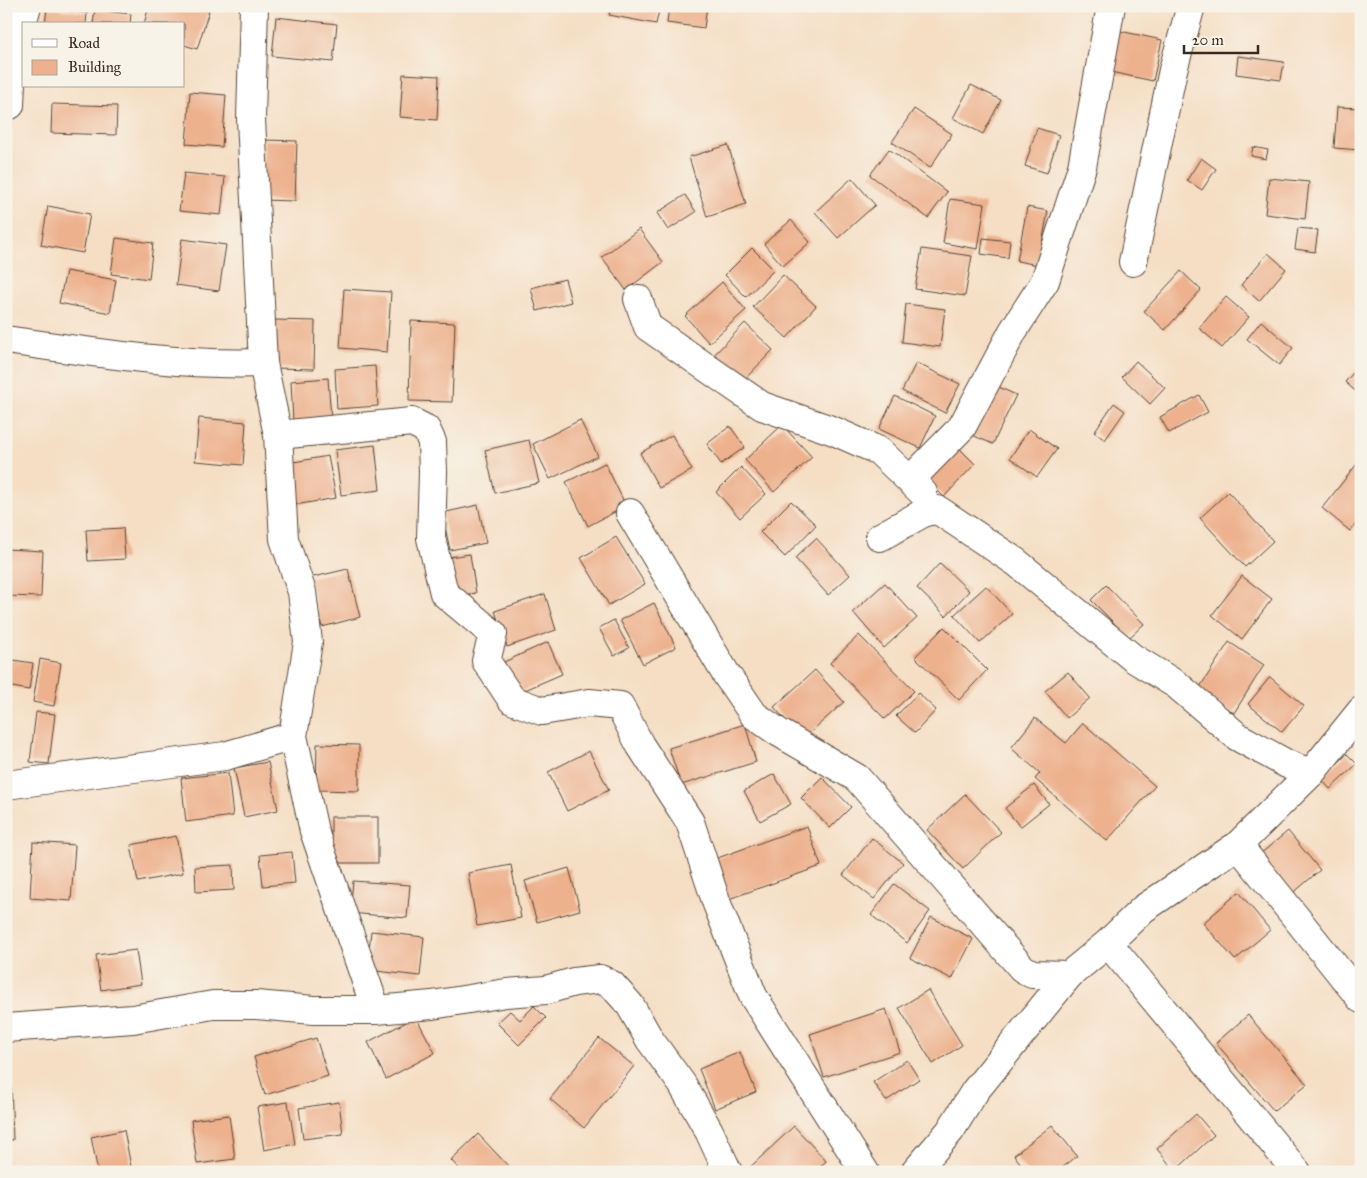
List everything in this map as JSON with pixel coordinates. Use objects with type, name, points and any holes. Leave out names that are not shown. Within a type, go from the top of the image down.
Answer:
[{"type":"street","points":[[10,105],[12,58],[26,6]]},
{"type":"street","points":[[254,6],[252,119],[263,363],[278,435],[284,538],[302,592],[308,642],[293,736],[314,831],[376,1010]]},
{"type":"street","points":[[910,480],[962,426],[1013,331],[1045,281],[1082,167],[1111,6]]},
{"type":"street","points":[[1133,262],[1173,70],[1191,6]]},
{"type":"street","points":[[638,300],[648,327],[762,406],[834,431],[878,451],[910,480],[937,509],[1016,562],[1134,658],[1178,685],[1238,737],[1278,759],[1311,773]]},
{"type":"street","points":[[6,340],[117,356],[218,365],[263,363]]},
{"type":"street","points":[[278,435],[412,422],[426,429],[432,442],[431,538],[444,593],[494,634],[486,661],[512,700],[542,711],[589,703],[620,706],[640,744],[690,822],[717,904],[754,996],[865,1172]]},
{"type":"street","points":[[880,537],[925,512],[937,509]]},
{"type":"street","points":[[630,513],[726,674],[754,715],[778,732],[857,778],[1022,968],[1032,974],[1069,975]]},
{"type":"street","points":[[919,1170],[950,1131],[975,1091],[1069,975],[1108,943],[1144,909],[1238,845],[1311,773],[1361,711]]},
{"type":"street","points":[[6,784],[224,756],[293,736]]},
{"type":"street","points":[[1238,845],[1361,999]]},
{"type":"street","points":[[1108,943],[1298,1172]]},
{"type":"street","points":[[6,1028],[133,1019],[213,1005],[256,1005],[314,1010],[376,1010],[432,1005],[506,993],[546,990],[574,982],[600,979],[612,985],[630,1005],[650,1040],[682,1084],[709,1130],[728,1172]]},
{"type":"building","points":[[149,6],[193,6],[209,11],[197,49],[185,45],[185,22],[145,22]]},
{"type":"building","points":[[611,6],[660,6],[656,24],[609,15]]},
{"type":"building","points":[[669,6],[707,6],[704,28],[667,23]]},
{"type":"building","points":[[47,8],[87,13],[86,22],[45,22]]},
{"type":"building","points":[[95,10],[131,14],[130,22],[93,22]]},
{"type":"building","points":[[276,17],[337,24],[333,62],[272,56]]},
{"type":"building","points":[[1115,30],[1162,40],[1153,81],[1106,71]]},
{"type":"building","points":[[1238,56],[1284,62],[1281,80],[1236,74]]},
{"type":"building","points":[[403,74],[439,76],[437,120],[400,117]]},
{"type":"building","points":[[971,85],[1001,100],[983,134],[953,118]]},
{"type":"building","points":[[190,92],[226,95],[222,147],[186,144]]},
{"type":"building","points":[[52,104],[117,106],[116,135],[51,133]]},
{"type":"building","points":[[1337,107],[1361,108],[1361,150],[1334,148]]},
{"type":"building","points":[[914,109],[952,134],[930,168],[892,142]]},
{"type":"building","points":[[1037,128],[1059,135],[1047,173],[1025,166]]},
{"type":"building","points":[[264,140],[297,141],[295,201],[262,200]]},
{"type":"building","points":[[728,145],[746,204],[707,217],[689,157]]},
{"type":"building","points":[[1253,147],[1268,150],[1266,159],[1251,156]]},
{"type":"building","points":[[889,149],[947,192],[928,218],[870,175]]},
{"type":"building","points":[[1201,158],[1216,169],[1202,190],[1187,180]]},
{"type":"building","points":[[184,173],[225,177],[221,215],[179,211]]},
{"type":"building","points":[[852,178],[875,205],[838,238],[815,212]]},
{"type":"building","points":[[1269,178],[1309,182],[1305,219],[1265,214]]},
{"type":"building","points":[[685,195],[696,212],[668,230],[657,213]]},
{"type":"building","points":[[950,199],[985,204],[978,249],[943,243]]},
{"type":"building","points":[[48,206],[90,214],[83,253],[41,245]]},
{"type":"building","points":[[1027,207],[1048,211],[1038,265],[1017,261]]},
{"type":"building","points":[[791,220],[810,242],[783,266],[764,244]]},
{"type":"building","points":[[1298,228],[1318,230],[1315,252],[1295,249]]},
{"type":"building","points":[[639,229],[663,262],[626,290],[602,257]]},
{"type":"building","points":[[116,238],[153,243],[149,279],[111,274]]},
{"type":"building","points":[[983,238],[1010,241],[1008,258],[981,254]]},
{"type":"building","points":[[182,239],[226,245],[219,291],[176,285]]},
{"type":"building","points":[[752,248],[774,270],[746,297],[725,275]]},
{"type":"building","points":[[922,249],[972,256],[965,296],[915,289]]},
{"type":"building","points":[[1268,253],[1286,269],[1259,301],[1241,285]]},
{"type":"building","points":[[66,271],[116,280],[110,313],[59,303]]},
{"type":"building","points":[[1181,271],[1201,290],[1165,330],[1144,311]]},
{"type":"building","points":[[783,275],[816,306],[787,338],[753,307]]},
{"type":"building","points":[[565,279],[571,302],[537,311],[531,288]]},
{"type":"building","points":[[722,282],[746,310],[709,343],[685,316]]},
{"type":"building","points":[[344,289],[391,292],[387,352],[340,348]]},
{"type":"building","points":[[1226,297],[1249,317],[1222,348],[1199,328]]},
{"type":"building","points":[[906,304],[945,309],[940,347],[902,342]]},
{"type":"building","points":[[275,320],[315,321],[314,369],[274,368]]},
{"type":"building","points":[[411,321],[455,323],[452,402],[409,401]]},
{"type":"building","points":[[1261,321],[1293,348],[1279,365],[1247,339]]},
{"type":"building","points":[[745,323],[773,350],[739,385],[711,358]]},
{"type":"building","points":[[1136,361],[1165,388],[1150,404],[1122,377]]},
{"type":"building","points":[[916,363],[960,384],[945,413],[902,391]]},
{"type":"building","points":[[1361,364],[1361,396],[1345,382]]},
{"type":"building","points":[[375,366],[378,406],[337,409],[335,369]]},
{"type":"building","points":[[328,378],[331,419],[293,422],[291,381]]},
{"type":"building","points":[[988,382],[1016,395],[993,444],[965,432]]},
{"type":"building","points":[[1199,395],[1208,412],[1169,433],[1160,417]]},
{"type":"building","points":[[895,396],[935,416],[920,448],[879,429]]},
{"type":"building","points":[[1114,403],[1125,411],[1105,440],[1094,432]]},
{"type":"building","points":[[199,418],[246,422],[243,465],[195,461]]},
{"type":"building","points":[[580,420],[598,456],[550,479],[533,444]]},
{"type":"building","points":[[782,425],[812,457],[774,492],[745,460]]},
{"type":"building","points":[[730,426],[745,447],[721,464],[707,444]]},
{"type":"building","points":[[1029,429],[1057,449],[1037,477],[1010,458]]},
{"type":"building","points":[[672,435],[692,470],[659,488],[640,453]]},
{"type":"building","points":[[529,440],[539,483],[495,493],[485,450]]},
{"type":"building","points":[[953,442],[975,464],[944,497],[922,475]]},
{"type":"building","points":[[375,445],[380,490],[341,495],[335,450]]},
{"type":"building","points":[[328,456],[336,498],[295,505],[288,463]]},
{"type":"building","points":[[1361,459],[1361,518],[1350,531],[1322,508]]},
{"type":"building","points":[[605,463],[626,506],[588,526],[566,482]]},
{"type":"building","points":[[741,467],[766,494],[740,518],[716,492]]},
{"type":"building","points":[[1228,492],[1273,541],[1245,567],[1200,518]]},
{"type":"building","points":[[791,501],[816,525],[785,557],[760,532]]},
{"type":"building","points":[[478,505],[486,543],[450,550],[442,513]]},
{"type":"building","points":[[123,528],[125,559],[88,561],[86,530]]},
{"type":"building","points":[[616,537],[645,584],[609,605],[581,558]]},
{"type":"building","points":[[816,538],[850,575],[828,595],[795,558]]},
{"type":"building","points":[[6,549],[43,551],[41,597],[6,596]]},
{"type":"building","points":[[470,554],[476,593],[454,596],[449,557]]},
{"type":"building","points":[[940,563],[969,591],[946,616],[917,588]]},
{"type":"building","points":[[348,569],[360,617],[322,627],[309,578]]},
{"type":"building","points":[[1242,576],[1272,599],[1242,639],[1212,615]]},
{"type":"building","points":[[885,583],[917,618],[884,648],[853,612]]},
{"type":"building","points":[[1106,585],[1144,624],[1129,638],[1091,600]]},
{"type":"building","points":[[986,586],[1012,614],[980,643],[954,615]]},
{"type":"building","points":[[545,594],[556,630],[507,647],[495,611]]},
{"type":"building","points":[[654,603],[676,647],[643,664],[620,620]]},
{"type":"building","points":[[614,620],[629,648],[614,656],[599,628]]},
{"type":"building","points":[[944,627],[987,670],[959,700],[915,657]]},
{"type":"building","points":[[859,635],[914,691],[885,719],[830,663]]},
{"type":"building","points":[[548,642],[562,674],[518,693],[504,662]]},
{"type":"building","points":[[1229,642],[1264,665],[1234,713],[1198,690]]},
{"type":"building","points":[[6,659],[33,663],[29,690],[6,686]]},
{"type":"building","points":[[40,659],[61,663],[54,706],[33,702]]},
{"type":"building","points":[[815,670],[844,702],[803,739],[774,707]]},
{"type":"building","points":[[1068,672],[1090,698],[1067,718],[1045,691]]},
{"type":"building","points":[[1270,677],[1304,706],[1282,732],[1248,704]]},
{"type":"building","points":[[918,693],[936,710],[915,733],[896,716]]},
{"type":"building","points":[[36,712],[55,714],[49,764],[30,762]]},
{"type":"building","points":[[1035,718],[1066,743],[1083,723],[1155,786],[1107,841],[1035,779],[1040,773],[1011,748]]},
{"type":"building","points":[[745,724],[756,762],[681,785],[669,748]]},
{"type":"building","points":[[317,744],[359,745],[359,791],[316,790]]},
{"type":"building","points":[[589,751],[609,790],[567,811],[548,772]]},
{"type":"building","points":[[1347,754],[1357,764],[1330,789],[1321,779]]},
{"type":"building","points":[[268,762],[278,810],[244,817],[234,768]]},
{"type":"building","points":[[228,773],[233,816],[186,822],[181,778]]},
{"type":"building","points":[[774,774],[791,804],[760,821],[744,791]]},
{"type":"building","points":[[822,777],[851,807],[830,828],[801,798]]},
{"type":"building","points":[[1034,785],[1049,804],[1020,827],[1005,808]]},
{"type":"building","points":[[965,794],[1001,832],[963,869],[927,830]]},
{"type":"building","points":[[331,817],[378,817],[378,863],[331,863]]},
{"type":"building","points":[[807,826],[821,866],[726,900],[712,860]]},
{"type":"building","points":[[1288,831],[1320,870],[1292,894],[1259,855]]},
{"type":"building","points":[[176,836],[183,873],[138,882],[131,845]]},
{"type":"building","points":[[872,838],[903,863],[874,899],[843,875]]},
{"type":"building","points":[[33,842],[75,845],[71,901],[30,898]]},
{"type":"building","points":[[292,852],[295,883],[263,886],[260,855]]},
{"type":"building","points":[[233,865],[234,890],[196,892],[195,867]]},
{"type":"building","points":[[511,865],[521,918],[477,926],[468,873]]},
{"type":"building","points":[[569,868],[580,910],[537,922],[525,881]]},
{"type":"building","points":[[353,881],[410,885],[407,918],[350,913]]},
{"type":"building","points":[[894,884],[930,911],[907,943],[871,915]]},
{"type":"building","points":[[1239,892],[1270,930],[1235,960],[1203,923]]},
{"type":"building","points":[[931,917],[973,939],[952,979],[910,958]]},
{"type":"building","points":[[371,931],[424,937],[420,976],[367,970]]},
{"type":"building","points":[[136,950],[141,984],[101,990],[96,955]]},
{"type":"building","points":[[928,990],[962,1045],[933,1064],[899,1008]]},
{"type":"building","points":[[534,1006],[546,1018],[519,1045],[497,1023],[510,1011],[520,1020]]},
{"type":"building","points":[[886,1009],[900,1052],[824,1077],[810,1034]]},
{"type":"building","points":[[1248,1015],[1307,1084],[1274,1111],[1216,1043]]},
{"type":"building","points":[[416,1017],[435,1053],[386,1079],[368,1042]]},
{"type":"building","points":[[316,1038],[328,1076],[265,1095],[254,1057]]},
{"type":"building","points":[[599,1038],[634,1066],[584,1128],[550,1099]]},
{"type":"building","points":[[740,1052],[756,1092],[715,1109],[699,1069]]},
{"type":"building","points":[[907,1060],[919,1079],[886,1101],[873,1082]]},
{"type":"building","points":[[6,1080],[11,1080],[13,1140],[6,1140]]},
{"type":"building","points":[[288,1102],[295,1144],[264,1150],[257,1107]]},
{"type":"building","points":[[339,1102],[343,1134],[303,1139],[299,1108]]},
{"type":"building","points":[[1196,1114],[1214,1135],[1175,1171],[1157,1149]]},
{"type":"building","points":[[229,1115],[235,1159],[197,1164],[191,1120]]},
{"type":"building","points":[[1052,1125],[1077,1156],[1057,1172],[1027,1172],[1014,1155]]},
{"type":"building","points":[[794,1126],[826,1161],[815,1172],[745,1172]]},
{"type":"building","points":[[124,1130],[132,1172],[98,1172],[91,1137]]},
{"type":"building","points":[[478,1134],[512,1170],[511,1172],[462,1172],[451,1160]]}]
